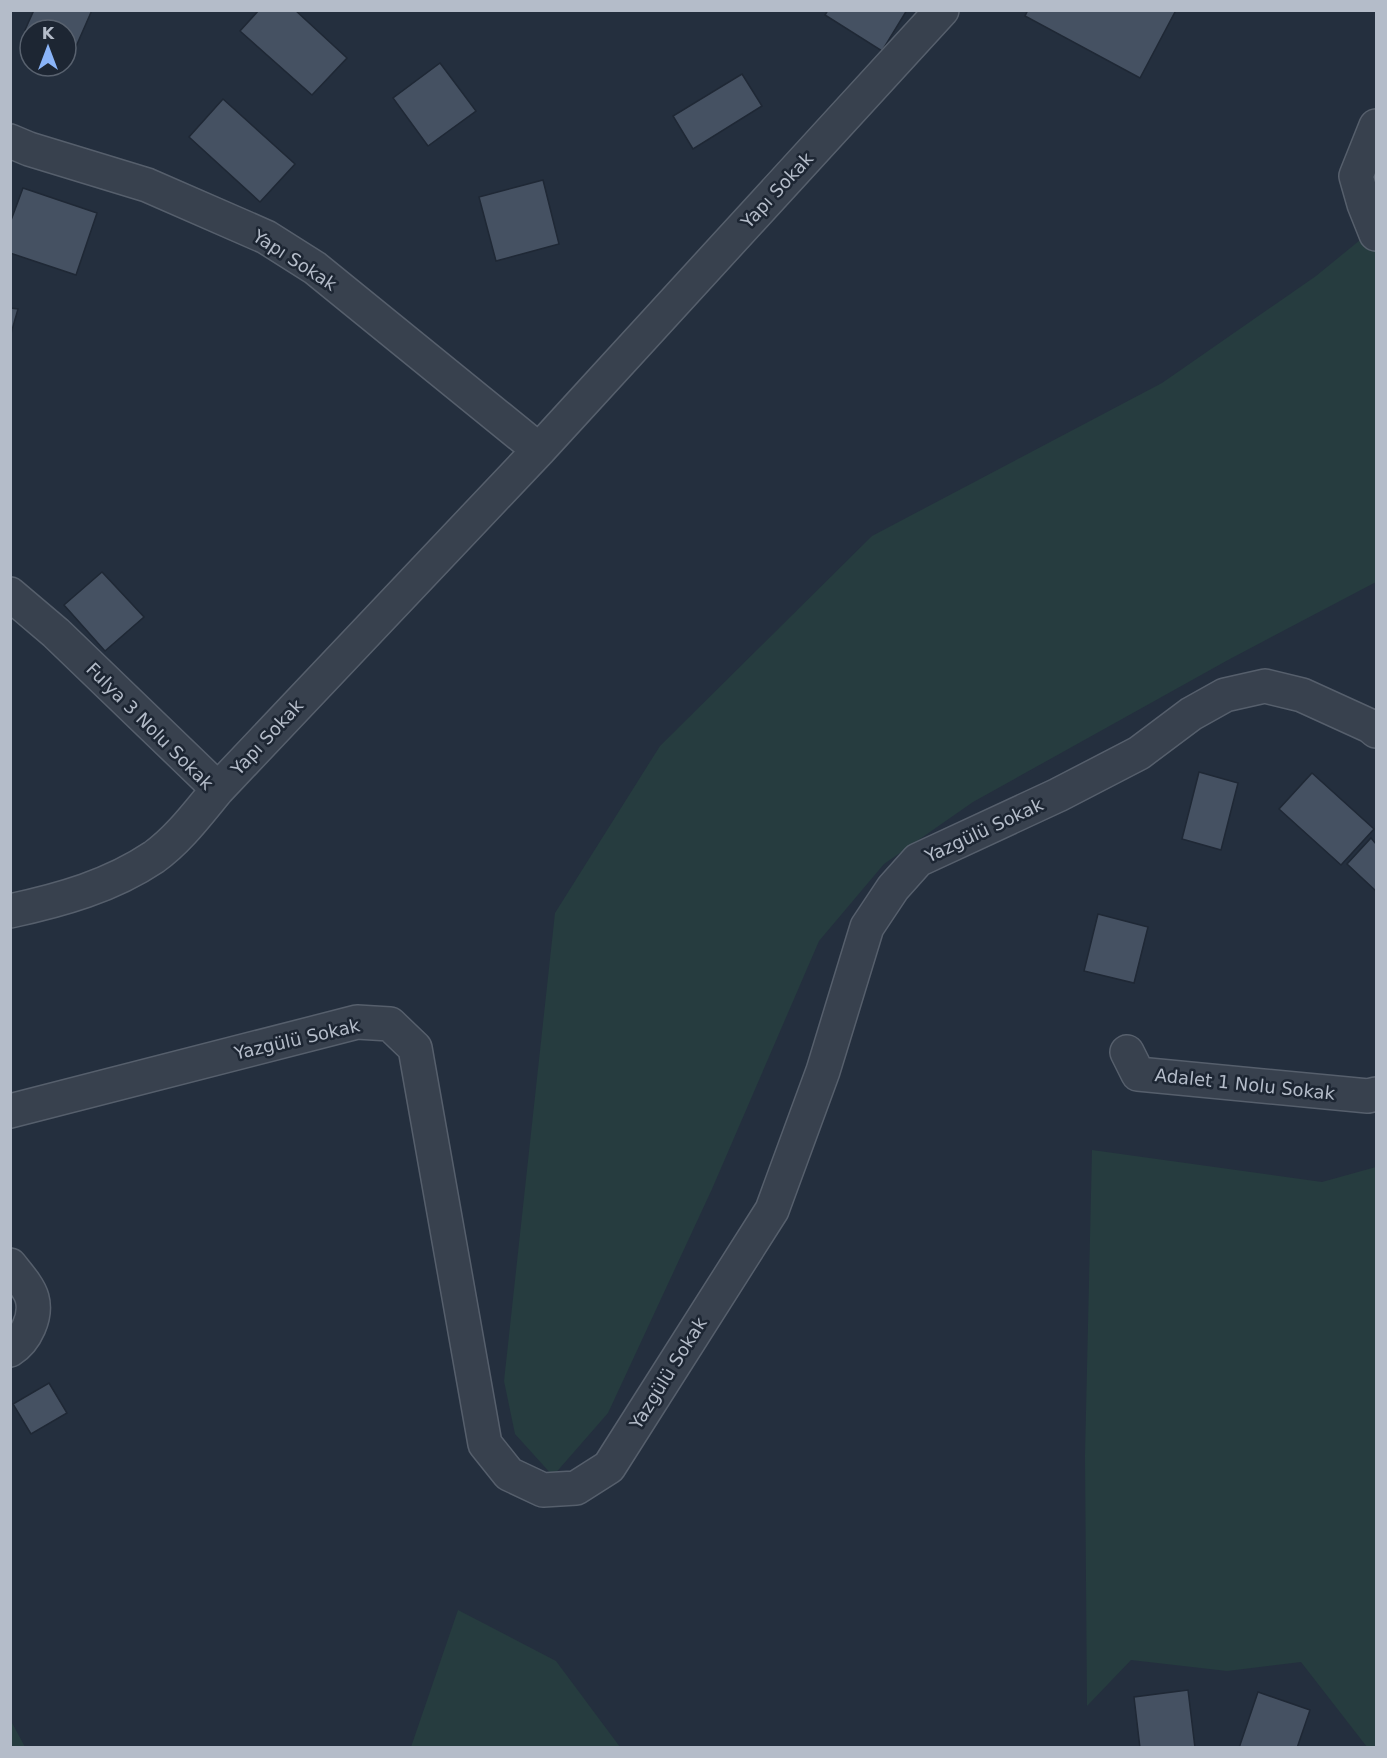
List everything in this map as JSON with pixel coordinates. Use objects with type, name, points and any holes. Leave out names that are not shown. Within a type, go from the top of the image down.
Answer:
[{"type":"street","name":"Yapı Sokak","points":[[218,789],[539,450],[942,10]]},
{"type":"street","points":[[1377,126],[1356,176],[1364,204],[1377,234]]},
{"type":"street","name":"Yapı Sokak","points":[[10,141],[147,185],[266,237],[315,268],[539,450]]},
{"type":"street","name":"Fulya 3 Nolu Sokak","points":[[10,594],[56,633],[218,789],[186,828],[154,856],[121,876],[80,893],[10,911]]},
{"type":"street","name":"Yazgülü Sokak","points":[[10,1111],[357,1022],[390,1024],[416,1048],[485,1444],[509,1474],[543,1490],[576,1488],[609,1467],[772,1210],[823,1071],[867,927],[893,888],[918,860],[1058,795],[1139,753],[1191,714],[1225,695],[1265,686],[1302,695],[1377,731]]},
{"type":"street","name":"Adalet 1 Nolu Sokak","points":[[1127,1052],[1138,1074],[1368,1096],[1377,1094]]},
{"type":"street","points":[[10,1265],[32,1298],[32,1323],[16,1347],[10,1350]]},
{"type":"green space","points":[[1376,227],[1376,582],[1228,660],[973,802],[884,864],[819,941],[712,1189],[608,1413],[553,1476],[515,1434],[504,1381],[555,913],[660,746],[872,536],[1162,383],[1316,276]]},
{"type":"green space","points":[[1092,1150],[1322,1182],[1376,1167],[1376,1747],[1367,1747],[1301,1662],[1227,1671],[1131,1660],[1087,1706],[1085,1456]]},
{"type":"green space","points":[[458,1610],[556,1661],[620,1747],[411,1747]]},
{"type":"green space","points":[[11,1721],[25,1747],[11,1747]]},
{"type":"building","points":[[34,10],[92,10],[78,42],[78,18],[30,18]]},
{"type":"building","points":[[259,10],[295,10],[347,58],[312,95],[240,31]]},
{"type":"building","points":[[828,10],[907,10],[882,51],[825,15]]},
{"type":"building","points":[[1028,10],[1176,10],[1140,78],[1025,16]]},
{"type":"building","points":[[440,63],[476,111],[428,146],[393,98]]},
{"type":"building","points":[[742,74],[762,106],[693,149],[673,116]]},
{"type":"building","points":[[223,99],[295,164],[260,202],[189,137]]},
{"type":"building","points":[[543,180],[559,244],[496,261],[479,197]]},
{"type":"building","points":[[23,188],[97,213],[76,275],[10,253],[10,223]]},
{"type":"building","points":[[10,308],[18,309],[10,337]]},
{"type":"building","points":[[102,572],[144,617],[105,651],[64,605]]},
{"type":"building","points":[[1199,772],[1238,783],[1221,850],[1182,839]]},
{"type":"building","points":[[1312,773],[1374,829],[1341,865],[1279,809]]},
{"type":"building","points":[[1371,838],[1376,844],[1376,891],[1347,864]]},
{"type":"building","points":[[1098,914],[1148,927],[1134,983],[1084,971]]},
{"type":"building","points":[[49,1383],[67,1413],[31,1434],[13,1404]]},
{"type":"building","points":[[1188,1690],[1195,1748],[1140,1748],[1134,1697]]},
{"type":"building","points":[[1258,1692],[1310,1710],[1297,1748],[1239,1748]]}]
